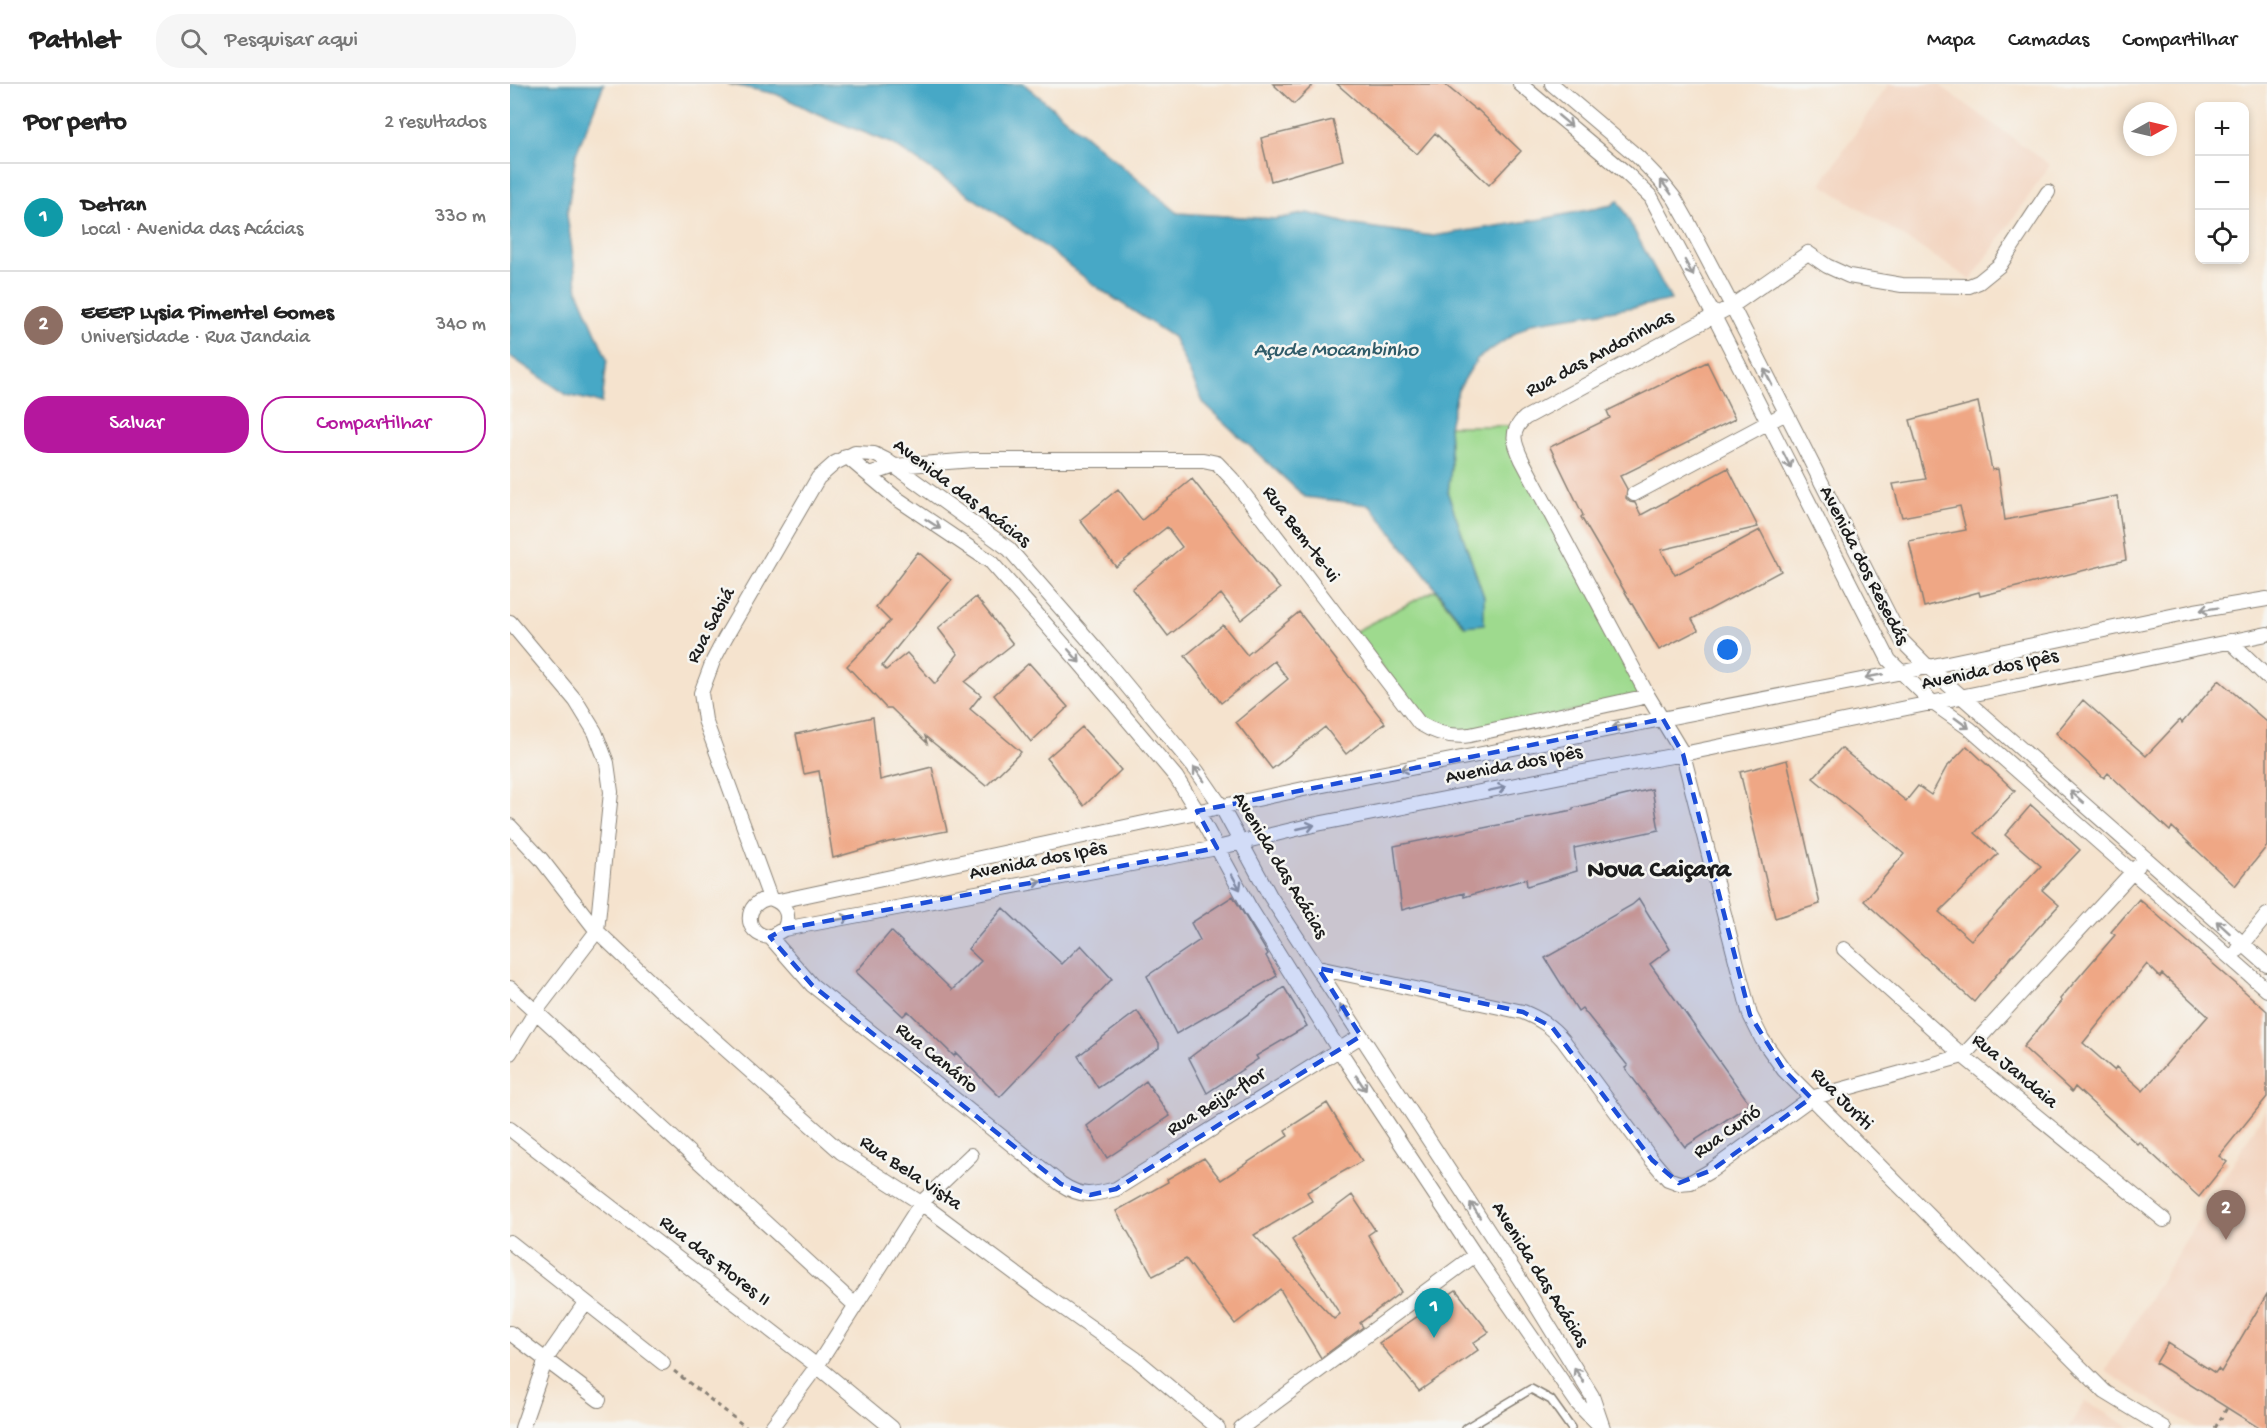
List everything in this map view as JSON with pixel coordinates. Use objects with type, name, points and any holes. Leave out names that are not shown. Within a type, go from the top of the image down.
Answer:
[{"type":"street","name":"Avenida dos Resedás","points":[[1520,84],[1626,173],[1651,197],[1889,660],[1933,703],[1970,729],[2267,990]]},
{"type":"street","name":"Avenida dos Resedás","points":[[1552,84],[1638,157],[1660,180],[1689,222],[1902,641],[1928,667],[2267,965]]},
{"type":"street","name":"Rua das Andorinhas","points":[[1648,696],[1522,460],[1514,435],[1518,425],[1525,418],[1732,306],[1808,253],[1827,266],[1849,276],[1902,285],[1969,286],[1985,278],[2000,265],[2048,192]]},
{"type":"street","points":[[1634,494],[1786,413]]},
{"type":"street","name":"Avenida das Acácias","points":[[846,456],[855,453],[874,454],[895,466],[1009,549],[1049,593],[1197,771],[1221,806],[1270,896],[1530,1295],[1592,1396],[1602,1428]]},
{"type":"street","name":"Avenida das Acácias","points":[[846,456],[877,483],[991,562],[1176,777],[1250,908],[1339,1050],[1475,1255],[1578,1404],[1602,1428]]},
{"type":"street","name":"Rua Sabiá","points":[[784,929],[788,917],[784,906],[774,900],[705,720],[701,693],[725,638],[818,478],[846,456]]},
{"type":"street","name":"Rua Bem-te-vi","points":[[877,483],[895,466],[974,460],[1203,460],[1217,463],[1234,481],[1419,723],[1428,729],[1449,736],[1470,735],[1648,696]]},
{"type":"street","name":"Avenida dos Ipês","points":[[2267,599],[2195,611],[1928,667],[1221,806],[756,903],[749,920],[751,926],[759,934],[770,937],[778,935],[784,929],[1217,849],[1317,824],[1683,754],[2267,634]]},
{"type":"street","points":[[510,622],[576,701],[599,738],[607,763],[611,792],[597,931],[536,1011],[510,1053]]},
{"type":"street","points":[[2230,641],[2267,677]]},
{"type":"street","name":"Rua Juriti","points":[[1648,696],[1683,754],[1750,1015],[1762,1039],[1784,1071],[2104,1392],[2164,1428]]},
{"type":"street","name":"Rua Bela Vista","points":[[510,826],[542,859],[597,931],[658,989],[842,1152],[921,1203],[1039,1291],[1136,1359],[1218,1428]]},
{"type":"street","points":[[1963,1056],[2145,857]]},
{"type":"street","points":[[2231,959],[2267,915]]},
{"type":"street","name":"Rua Canário","points":[[770,937],[812,986],[1061,1185],[1074,1192],[1090,1195]]},
{"type":"street","name":"Rua Jandaia","points":[[1844,948],[1963,1056],[2164,1220]]},
{"type":"street","name":"Rua Curió","points":[[1318,968],[1523,1012],[1541,1020],[1552,1027],[1563,1040],[1668,1179],[1679,1183],[1691,1182],[1712,1170],[1811,1098],[1963,1056]]},
{"type":"street","points":[[510,988],[855,1305]]},
{"type":"street","name":"Rua Beija-flor","points":[[1090,1195],[1116,1189],[1361,1036]]},
{"type":"street","name":"Rua das Flores II","points":[[510,1128],[817,1366],[891,1428]]},
{"type":"street","points":[[771,1428],[817,1366],[921,1203],[971,1155]]},
{"type":"street","points":[[510,1242],[663,1363]]},
{"type":"street","points":[[1240,1428],[1475,1255]]},
{"type":"street","points":[[522,1428],[546,1359],[585,1303]]},
{"type":"street","points":[[510,1333],[599,1400]]},
{"type":"lane","points":[[1466,1428],[1531,1389],[1551,1400],[1571,1428]]},
{"type":"path","points":[[663,1363],[747,1428]]},
{"type":"path","points":[[2215,1428],[2227,1408]]},
{"type":"highlighted area","points":[[1663,719],[1683,754],[1750,1015],[1784,1070],[1811,1098],[1712,1170],[1679,1183],[1652,1160],[1552,1027],[1523,1012],[1318,968],[1361,1036],[1116,1189],[1090,1195],[1061,1184],[812,985],[770,937],[784,929],[1217,848],[1197,811]]},
{"type":"shaded area","points":[[1889,84],[1938,84],[2050,165],[1971,280],[1821,184]]},
{"type":"shaded area","points":[[2267,1108],[2267,1428],[2196,1428],[2105,1371]]},
{"type":"shaded area","points":[[2085,1401],[2131,1428],[2068,1428]]},
{"type":"green space","points":[[1449,426],[1509,426],[1647,696],[1470,732],[1448,732],[1422,719],[1354,632],[1435,590],[1464,626],[1484,597],[1448,494],[1451,467]]},
{"type":"water","points":[[510,84],[604,84],[576,154],[567,215],[578,291],[607,359],[602,403],[567,395],[510,356]]},
{"type":"water","name":"Açude Mocambinho","points":[[728,84],[1024,84],[1178,213],[1276,219],[1308,213],[1354,225],[1433,236],[1542,219],[1612,205],[1618,200],[1671,300],[1531,323],[1477,359],[1458,390],[1449,426],[1451,467],[1448,494],[1484,597],[1484,624],[1465,626],[1370,505],[1305,497],[1204,404],[1173,337],[1098,288],[1040,243],[891,143],[827,118],[776,94]]},
{"type":"building","points":[[1273,84],[1314,84],[1294,104]]},
{"type":"building","points":[[1337,84],[1444,84],[1477,109],[1521,151],[1489,185],[1435,133],[1417,154]]},
{"type":"building","points":[[1333,120],[1343,160],[1271,181],[1261,138]]},
{"type":"building","points":[[1707,362],[1735,419],[1620,476],[1627,489],[1626,498],[1635,503],[1641,515],[1728,468],[1758,527],[1661,550],[1675,575],[1760,530],[1781,571],[1692,619],[1698,630],[1659,650],[1581,517],[1583,515],[1550,447],[1610,418],[1607,411]]},
{"type":"building","points":[[1978,402],[1992,470],[1998,469],[2005,520],[2117,496],[2126,560],[1980,596],[1979,592],[1924,607],[1909,541],[1966,530],[1960,506],[1902,517],[1893,484],[1926,479],[1910,420]]},
{"type":"building","points":[[1192,479],[1280,589],[1241,620],[1221,594],[1168,636],[1132,589],[1182,547],[1167,527],[1116,567],[1080,520],[1118,489],[1142,520]]},
{"type":"building","points":[[918,552],[951,580],[882,666],[886,670],[907,653],[935,684],[958,654],[938,628],[976,597],[1013,644],[965,682],[981,695],[970,709],[1021,752],[986,786],[925,736],[927,743],[891,708],[886,708],[847,666],[890,621],[876,607]]},
{"type":"building","points":[[1299,612],[1385,723],[1346,754],[1325,727],[1272,769],[1236,722],[1288,679],[1274,661],[1221,703],[1185,656],[1223,625],[1247,655]]},
{"type":"building","points":[[1029,663],[1068,707],[1031,742],[994,695]]},
{"type":"building","points":[[2219,680],[2267,722],[2267,846],[2235,886],[2172,827],[2170,831],[2108,773],[2104,778],[2056,733],[2083,700],[2146,756],[2180,720],[2182,723]]},
{"type":"building","points":[[873,717],[880,780],[932,767],[947,831],[889,842],[833,858],[819,771],[804,774],[796,734]]},
{"type":"building","points":[[1082,727],[1121,770],[1084,806],[1047,758]]},
{"type":"building","points":[[1967,746],[2015,791],[1975,833],[1998,854],[1939,912],[1971,940],[2041,866],[2005,835],[2031,805],[2080,850],[2042,890],[2059,905],[2011,957],[1974,1002],[1864,901],[1904,854],[1813,778],[1841,748],[1906,801],[1918,786],[1931,795],[1946,768]]},
{"type":"building","points":[[1787,760],[1820,904],[1775,918],[1740,772]]},
{"type":"building","points":[[1652,789],[1659,830],[1574,848],[1577,871],[1527,886],[1526,879],[1464,897],[1464,893],[1402,910],[1394,846],[1573,810],[1573,808]]},
{"type":"building","points":[[1233,896],[1268,954],[1266,956],[1277,976],[1176,1034],[1147,976],[1200,940],[1191,923]]},
{"type":"building","points":[[1639,899],[1670,949],[1650,964],[1750,1104],[1685,1147],[1625,1068],[1628,1066],[1582,1008],[1578,1011],[1545,958],[1581,938],[1595,926]]},
{"type":"building","points":[[2139,899],[2267,1011],[2267,1097],[2219,1156],[2227,1162],[2199,1197],[2075,1087],[2072,1092],[2023,1047],[2062,1001],[2060,999],[2115,935],[2111,932]],"holes":[[[2147,964],[2160,977],[2162,974],[2208,1016],[2143,1091],[2116,1067],[2114,1070],[2083,1043]]]},
{"type":"building","points":[[1003,908],[1062,964],[1081,945],[1112,979],[1000,1097],[956,1053],[954,1056],[908,1011],[903,1016],[856,972],[891,931],[952,990],[981,961],[968,949]]},
{"type":"building","points":[[1284,987],[1307,1026],[1256,1056],[1258,1059],[1207,1093],[1189,1058]]},
{"type":"building","points":[[1137,1011],[1159,1043],[1159,1048],[1098,1088],[1078,1056]]},
{"type":"building","points":[[1146,1081],[1170,1116],[1107,1158],[1087,1126]]},
{"type":"building","points":[[1327,1103],[1362,1161],[1307,1192],[1312,1201],[1254,1235],[1334,1319],[1340,1314],[1292,1240],[1352,1195],[1375,1230],[1368,1235],[1401,1292],[1360,1323],[1363,1327],[1321,1358],[1280,1289],[1235,1324],[1186,1259],[1153,1276],[1116,1211],[1168,1182],[1167,1179],[1204,1158],[1221,1180],[1288,1136],[1285,1130]]},
{"type":"building","points":[[1456,1290],[1489,1332],[1473,1343],[1478,1350],[1419,1391],[1379,1343]]},
{"type":"building","points":[[2267,1294],[2267,1428],[2259,1428],[2156,1363],[2168,1343],[2215,1373],[2218,1369],[2221,1372]]},
{"type":"place","name":"EEEP Lysia Pimentel Gomes","points":[[2226,1240]]},
{"type":"place","name":"Detran","points":[[1434,1338]]},
{"type":"district","name":"Nova Caiçara","points":[[1659,871]]}]
